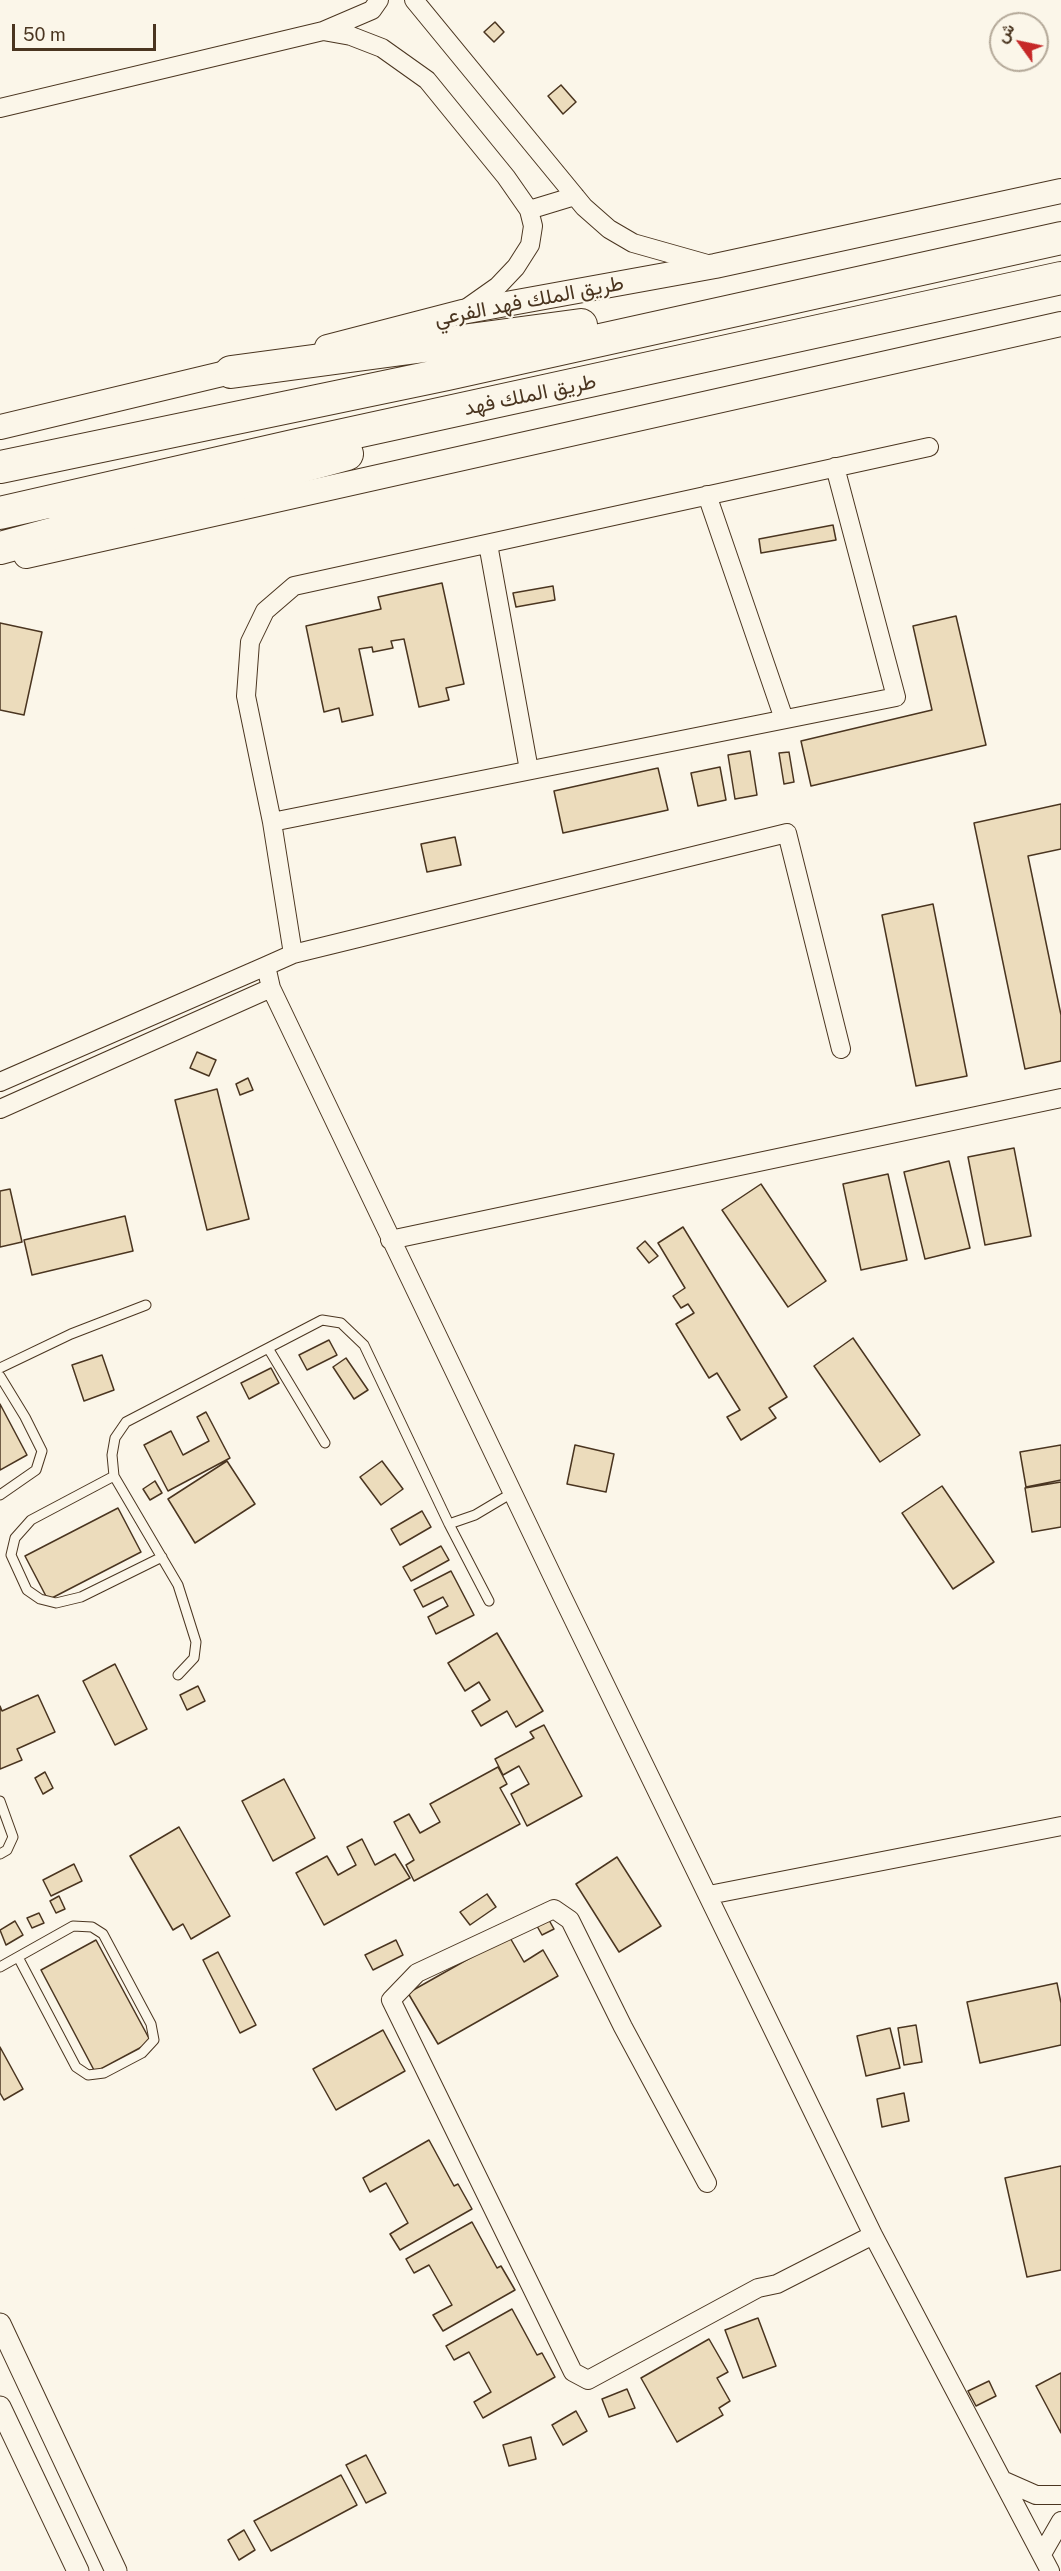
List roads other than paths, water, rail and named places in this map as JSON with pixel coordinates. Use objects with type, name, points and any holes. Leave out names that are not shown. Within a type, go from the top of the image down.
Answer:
[{"type":"highway","name":"طريق الملك فهد","points":[[0,467],[447,374],[1061,238]]},
{"type":"highway","name":"طريق الملك فهد","points":[[0,513],[297,444],[750,348],[1061,278]]},
{"type":"highway","points":[[231,372],[805,295]]},
{"type":"highway","points":[[0,548],[750,348]]},
{"type":"main road","name":"طريق الملك فهد الفرعي","points":[[0,427],[231,372],[462,312],[715,266],[1061,191]]},
{"type":"main road","points":[[0,562],[1061,324]]},
{"type":"street","points":[[0,108],[323,31],[372,10],[379,0]]},
{"type":"street","points":[[414,0],[575,196],[609,229],[633,243],[715,266]]},
{"type":"street","points":[[323,31],[351,36],[382,48],[428,81],[506,177],[529,210],[533,226],[530,245],[516,267],[498,286],[462,312]]},
{"type":"street","points":[[529,210],[575,196]]},
{"type":"street","points":[[293,954],[272,822],[246,696],[250,642],[265,611],[294,586],[928,447]]},
{"type":"street","points":[[272,822],[896,697],[835,467]]},
{"type":"street","points":[[707,495],[784,720]]},
{"type":"street","points":[[488,544],[529,770]]},
{"type":"street","points":[[0,1082],[293,954],[788,833],[841,1049]]},
{"type":"street","points":[[266,966],[271,988],[390,1240],[873,2235],[1050,2571]]},
{"type":"street","points":[[0,1109],[271,988]]},
{"type":"street","points":[[390,1240],[1061,1098]]},
{"type":"street","points":[[709,1895],[1061,1826]]},
{"type":"street","points":[[707,2183],[623,2027],[570,1920],[554,1909],[417,1972],[391,2000],[573,2372],[588,2380],[758,2288],[777,2284],[873,2235]]},
{"type":"street","points":[[0,2324],[116,2571]]},
{"type":"street","points":[[0,2407],[78,2571]]},
{"type":"street","points":[[1002,2480],[1036,2495],[1061,2495]]},
{"type":"street","points":[[1042,2554],[1061,2521]]},
{"type":"lane","points":[[0,1368],[71,1334],[146,1305]]},
{"type":"lane","points":[[178,1675],[194,1658],[196,1642],[178,1585],[114,1476],[112,1455],[115,1438],[126,1422],[322,1320],[341,1323],[363,1345],[449,1524],[489,1601]]},
{"type":"lane","points":[[268,1348],[326,1443]]},
{"type":"lane","points":[[0,1376],[42,1451],[36,1470],[0,1495]]},
{"type":"lane","points":[[114,1476],[31,1520],[15,1538],[11,1555],[27,1590],[40,1599],[57,1603],[81,1598],[162,1557]]},
{"type":"lane","points":[[449,1524],[475,1515],[512,1493]]},
{"type":"lane","points":[[0,1801],[13,1837],[7,1850],[0,1854]]},
{"type":"lane","points":[[0,1967],[73,1926],[92,1927],[103,1934],[151,2024],[154,2040],[141,2053],[104,2073],[88,2075],[76,2067],[18,1957]]}]
